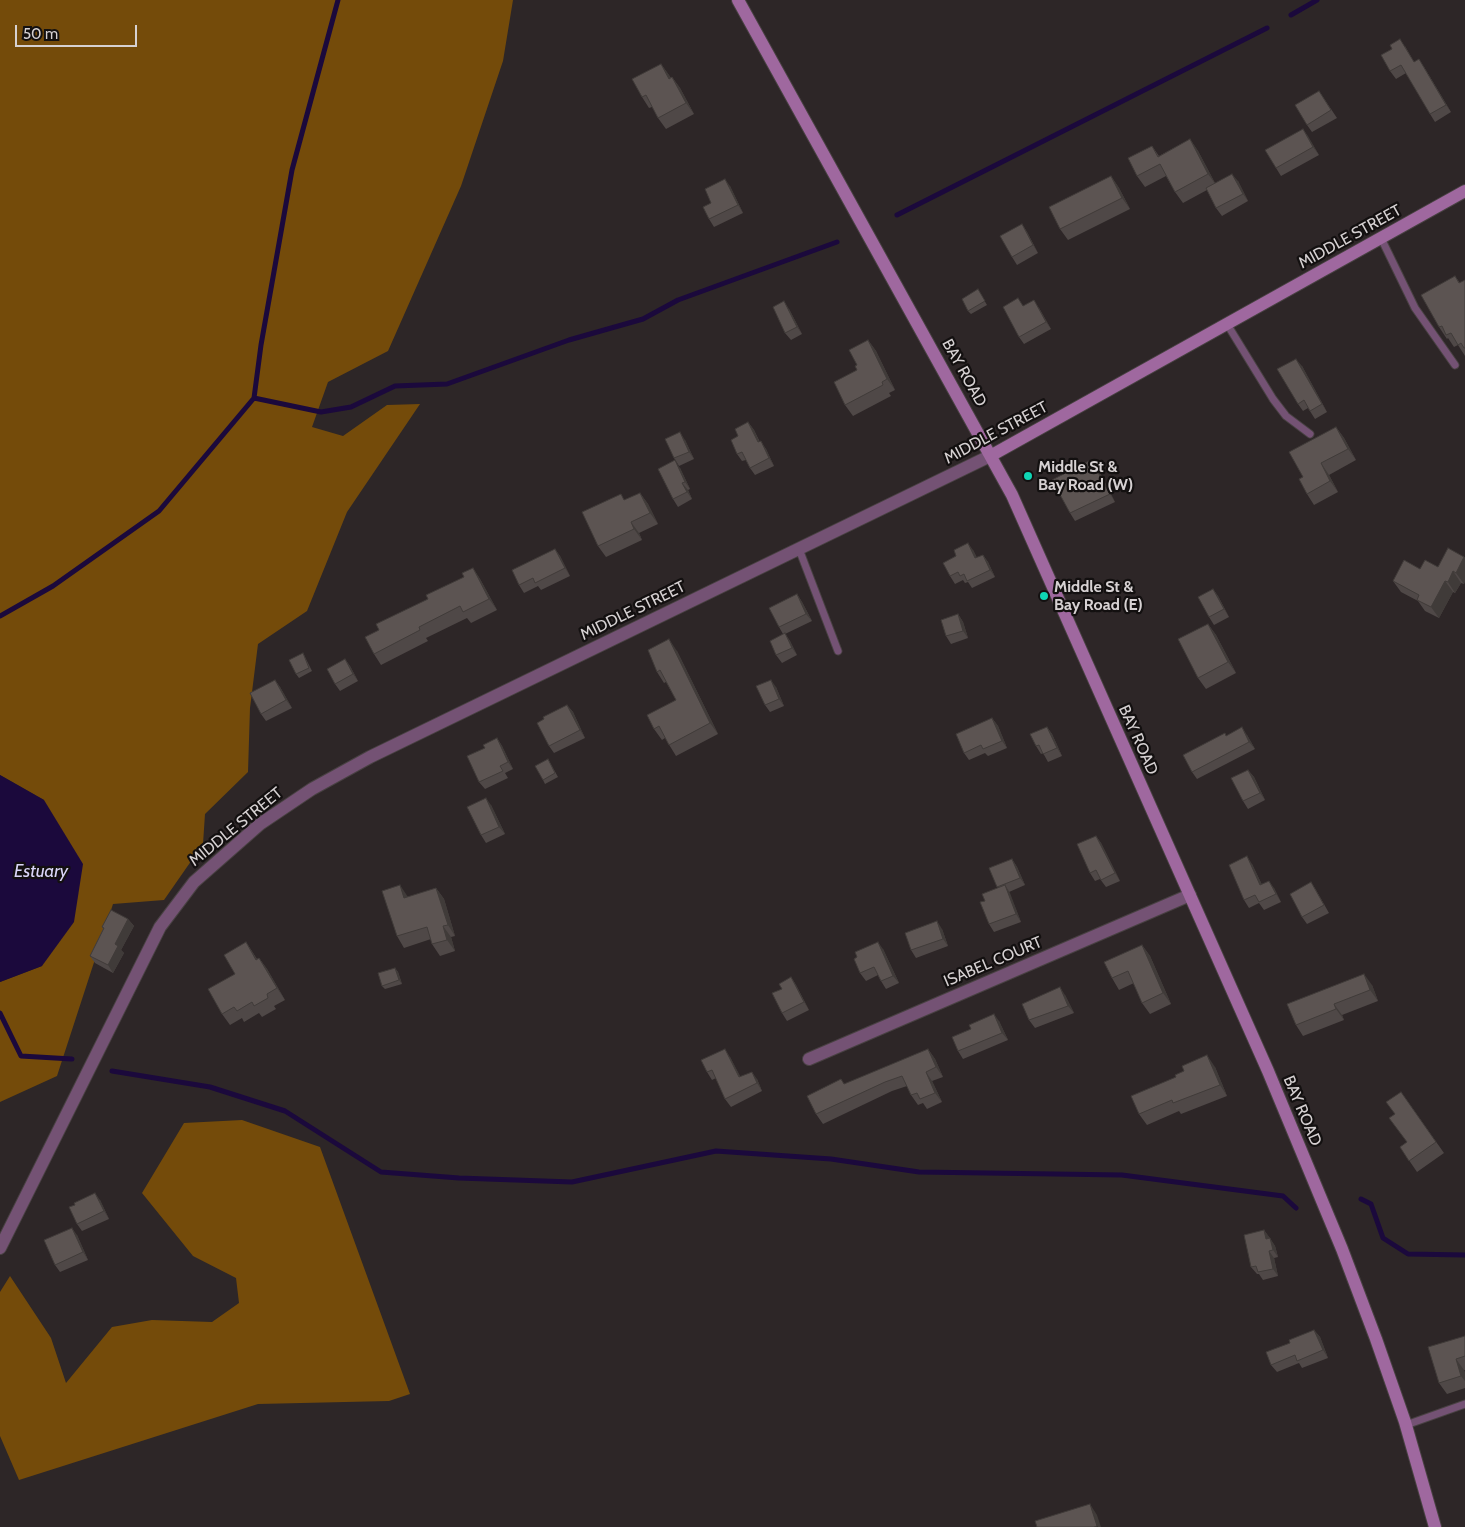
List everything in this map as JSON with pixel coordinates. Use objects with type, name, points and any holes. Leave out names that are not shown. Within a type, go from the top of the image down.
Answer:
[{"type":"main road","name":"BAY ROAD","points":[[738,0],[1012,495],[1268,1071],[1342,1249],[1406,1425],[1435,1527]]},
{"type":"main road","name":"MIDDLE STREET","points":[[992,456],[1465,191]]},
{"type":"street","name":"MIDDLE STREET","points":[[0,1248],[160,927],[194,882],[231,848],[274,813],[347,768],[992,456]]},
{"type":"street","name":"ISABEL COURT","points":[[810,1059],[1190,895]]},
{"type":"lane","points":[[1381,238],[1416,308],[1454,365]]},
{"type":"lane","points":[[1227,324],[1273,399],[1286,416],[1310,434]]},
{"type":"lane","points":[[799,549],[838,651]]},
{"type":"lane","points":[[1406,1425],[1465,1404]]},
{"type":"shaded area","points":[[0,0],[513,0],[503,61],[461,186],[388,351],[328,382],[312,427],[343,436],[387,405],[420,404],[347,512],[307,611],[258,644],[250,708],[248,772],[205,814],[203,844],[164,900],[113,904],[57,1076],[0,1102],[0,982],[42,966],[44,800],[0,775]]},
{"type":"shaded area","points":[[242,1120],[320,1147],[410,1394],[389,1401],[258,1404],[19,1480],[0,1436],[0,1292],[10,1276],[51,1338],[66,1383],[112,1327],[152,1320],[212,1322],[239,1303],[236,1278],[193,1256],[142,1193],[184,1123]]},
{"type":"water","name":"Estuary","points":[[0,775],[44,800],[83,864],[74,922],[42,966],[0,982]]},
{"type":"building","points":[[1400,39],[1414,62],[1419,59],[1446,105],[1430,114],[1401,65],[1390,71],[1381,55],[1392,49],[1390,45]]},
{"type":"building","points":[[661,64],[669,79],[672,77],[686,103],[658,118],[646,95],[642,97],[632,79]]},
{"type":"building","points":[[1319,91],[1331,110],[1307,125],[1295,105]]},
{"type":"building","points":[[1303,129],[1313,147],[1276,168],[1265,150]]},
{"type":"building","points":[[1190,139],[1208,174],[1175,192],[1160,164],[1137,176],[1128,158],[1152,146],[1158,157]]},
{"type":"building","points":[[1232,174],[1243,194],[1216,208],[1206,188]]},
{"type":"building","points":[[1111,176],[1122,198],[1060,229],[1049,207]]},
{"type":"building","points":[[725,179],[738,205],[709,219],[703,207],[711,203],[705,189]]},
{"type":"building","points":[[1022,224],[1033,245],[1012,257],[1000,236]]},
{"type":"building","points":[[1455,276],[1459,283],[1465,280],[1465,348],[1461,343],[1458,345],[1451,333],[1446,335],[1442,326],[1439,327],[1421,295]]},
{"type":"building","points":[[978,289],[985,301],[968,311],[962,299]]},
{"type":"building","points":[[1018,298],[1023,306],[1034,300],[1046,322],[1019,337],[1003,307]]},
{"type":"building","points":[[784,301],[797,327],[785,333],[773,307]]},
{"type":"building","points":[[868,340],[887,379],[882,382],[883,385],[845,405],[834,382],[857,370],[855,366],[857,365],[849,350]]},
{"type":"building","points":[[1296,359],[1322,404],[1310,411],[1304,400],[1298,404],[1277,369]]},
{"type":"building","points":[[748,422],[758,442],[761,441],[769,458],[750,468],[742,452],[737,454],[731,440],[738,436],[735,429]]},
{"type":"building","points":[[1336,427],[1348,449],[1321,463],[1330,481],[1307,494],[1299,479],[1303,477],[1289,452]]},
{"type":"building","points":[[680,432],[689,452],[674,458],[665,439]]},
{"type":"building","points":[[675,460],[685,482],[682,483],[687,492],[673,499],[658,469]]},
{"type":"building","points":[[1091,460],[1110,494],[1070,513],[1052,480]]},
{"type":"building","points":[[640,493],[650,513],[631,522],[634,529],[598,546],[582,512],[621,494],[624,500]]},
{"type":"building","points":[[968,543],[975,558],[983,555],[990,570],[967,581],[964,574],[960,576],[958,572],[950,576],[943,563],[956,556],[954,550]]},
{"type":"building","points":[[1448,548],[1464,557],[1456,573],[1453,571],[1448,582],[1445,581],[1431,607],[1417,600],[1419,595],[1393,581],[1404,560],[1420,569],[1425,560],[1438,567]]},
{"type":"building","points":[[555,549],[565,568],[535,583],[533,578],[519,585],[512,570]]},
{"type":"building","points":[[473,568],[489,599],[463,612],[460,606],[419,627],[420,630],[374,654],[365,637],[379,630],[376,624],[428,599],[426,595],[464,577],[462,573]]},
{"type":"building","points":[[1213,589],[1224,609],[1209,617],[1198,597]]},
{"type":"building","points":[[797,594],[806,614],[779,627],[769,608]]},
{"type":"building","points":[[958,614],[963,631],[946,636],[941,620]]},
{"type":"building","points":[[1208,624],[1228,662],[1198,678],[1178,639]]},
{"type":"building","points":[[785,633],[792,648],[776,655],[770,641]]},
{"type":"building","points":[[669,639],[710,723],[669,745],[659,726],[654,729],[647,715],[676,700],[660,670],[657,672],[648,650]]},
{"type":"building","points":[[303,653],[309,668],[296,674],[289,660]]},
{"type":"building","points":[[345,659],[353,674],[335,684],[327,669]]},
{"type":"building","points":[[275,680],[286,700],[261,714],[250,693]]},
{"type":"building","points":[[771,680],[779,699],[765,705],[756,686]]},
{"type":"building","points":[[567,705],[580,730],[549,746],[537,723],[544,719],[543,717]]},
{"type":"building","points":[[992,718],[1002,741],[983,749],[981,745],[964,753],[956,734]]},
{"type":"building","points":[[1047,727],[1057,748],[1043,754],[1039,745],[1036,746],[1030,734]]},
{"type":"building","points":[[1242,727],[1249,742],[1192,772],[1183,755],[1225,733],[1226,736]]},
{"type":"building","points":[[497,738],[508,762],[500,766],[503,771],[479,782],[467,756],[485,748],[483,745]]},
{"type":"building","points":[[548,759],[555,773],[543,780],[535,766]]},
{"type":"building","points":[[1248,770],[1260,793],[1243,801],[1231,778]]},
{"type":"building","points":[[486,798],[499,827],[481,835],[467,807]]},
{"type":"building","points":[[1096,836],[1115,873],[1101,880],[1096,870],[1090,873],[1077,844]]},
{"type":"building","points":[[1247,856],[1260,885],[1269,881],[1276,894],[1259,902],[1255,895],[1244,900],[1229,865]]},
{"type":"building","points":[[1012,859],[1020,878],[997,887],[989,868]]},
{"type":"building","points":[[1311,882],[1324,905],[1302,917],[1290,894]]},
{"type":"building","points":[[400,885],[404,898],[436,888],[448,925],[443,926],[447,940],[432,944],[427,927],[397,936],[382,891]]},
{"type":"building","points":[[1005,885],[1016,914],[989,924],[980,902],[985,901],[982,894]]},
{"type":"building","points":[[111,910],[128,919],[115,944],[118,946],[108,965],[90,956]]},
{"type":"building","points":[[937,921],[943,939],[911,950],[905,933]]},
{"type":"building","points":[[246,942],[256,960],[259,958],[277,988],[267,994],[268,998],[254,1006],[252,1002],[237,1011],[234,1007],[222,1014],[208,989],[235,974],[224,955]]},
{"type":"building","points":[[878,942],[893,976],[881,981],[874,967],[860,973],[854,959],[857,957],[855,952]]},
{"type":"building","points":[[1142,945],[1163,993],[1142,1003],[1128,971],[1112,978],[1104,962]]},
{"type":"building","points":[[395,968],[399,980],[382,986],[378,973]]},
{"type":"building","points":[[1364,974],[1370,990],[1334,1004],[1336,1009],[1296,1025],[1287,1004]]},
{"type":"building","points":[[791,977],[804,1002],[782,1013],[772,993],[782,989],[779,984]]},
{"type":"building","points":[[1060,987],[1068,1006],[1029,1020],[1022,1004]]},
{"type":"building","points":[[994,1014],[1002,1033],[958,1051],[952,1037],[971,1029],[969,1025]]},
{"type":"building","points":[[725,1049],[739,1077],[752,1072],[757,1083],[725,1099],[712,1070],[707,1072],[701,1060]]},
{"type":"building","points":[[928,1049],[936,1067],[926,1072],[935,1093],[920,1099],[917,1093],[911,1095],[902,1076],[816,1114],[807,1096],[841,1079],[844,1084]]},
{"type":"building","points":[[1207,1055],[1220,1085],[1173,1103],[1172,1100],[1139,1114],[1131,1096],[1176,1077],[1175,1075],[1184,1071],[1182,1066]]},
{"type":"building","points":[[1401,1092],[1436,1142],[1409,1161],[1400,1147],[1407,1142],[1389,1118],[1395,1114],[1386,1102]]},
{"type":"building","points":[[95,1193],[104,1211],[77,1224],[69,1207]]},
{"type":"building","points":[[72,1228],[83,1252],[55,1265],[44,1240]]},
{"type":"building","points":[[1264,1230],[1266,1239],[1270,1238],[1273,1250],[1269,1251],[1273,1269],[1258,1272],[1256,1266],[1251,1267],[1244,1235]]},
{"type":"building","points":[[1314,1330],[1323,1350],[1297,1361],[1295,1355],[1271,1365],[1266,1352],[1290,1343],[1289,1340]]},
{"type":"building","points":[[1465,1336],[1465,1356],[1456,1359],[1461,1376],[1439,1383],[1428,1347]]},
{"type":"building","points":[[1090,1504],[1097,1526],[1037,1527],[1035,1521]]},
{"type":"waterway","points":[[0,616],[53,586],[159,511],[254,398],[261,345],[292,170],[338,0]]},
{"type":"waterway","points":[[1291,15],[1317,0]]},
{"type":"waterway","points":[[897,215],[1267,28]]},
{"type":"waterway","points":[[254,398],[321,412],[351,407],[395,386],[447,384],[569,340],[643,319],[678,300],[837,242]]},
{"type":"waterway","points":[[0,1013],[21,1056],[72,1059]]},
{"type":"waterway","points":[[112,1071],[210,1087],[285,1111],[381,1172],[459,1178],[572,1182],[716,1151],[831,1159],[919,1172],[1122,1175],[1283,1196],[1296,1208]]},
{"type":"waterway","points":[[1361,1199],[1371,1204],[1383,1238],[1408,1254],[1465,1255]]},
{"type":"place","name":"Middle St & Bay Road (W)","points":[[1028,476]]},
{"type":"place","name":"Middle St & Bay Road (E)","points":[[1044,596]]}]
